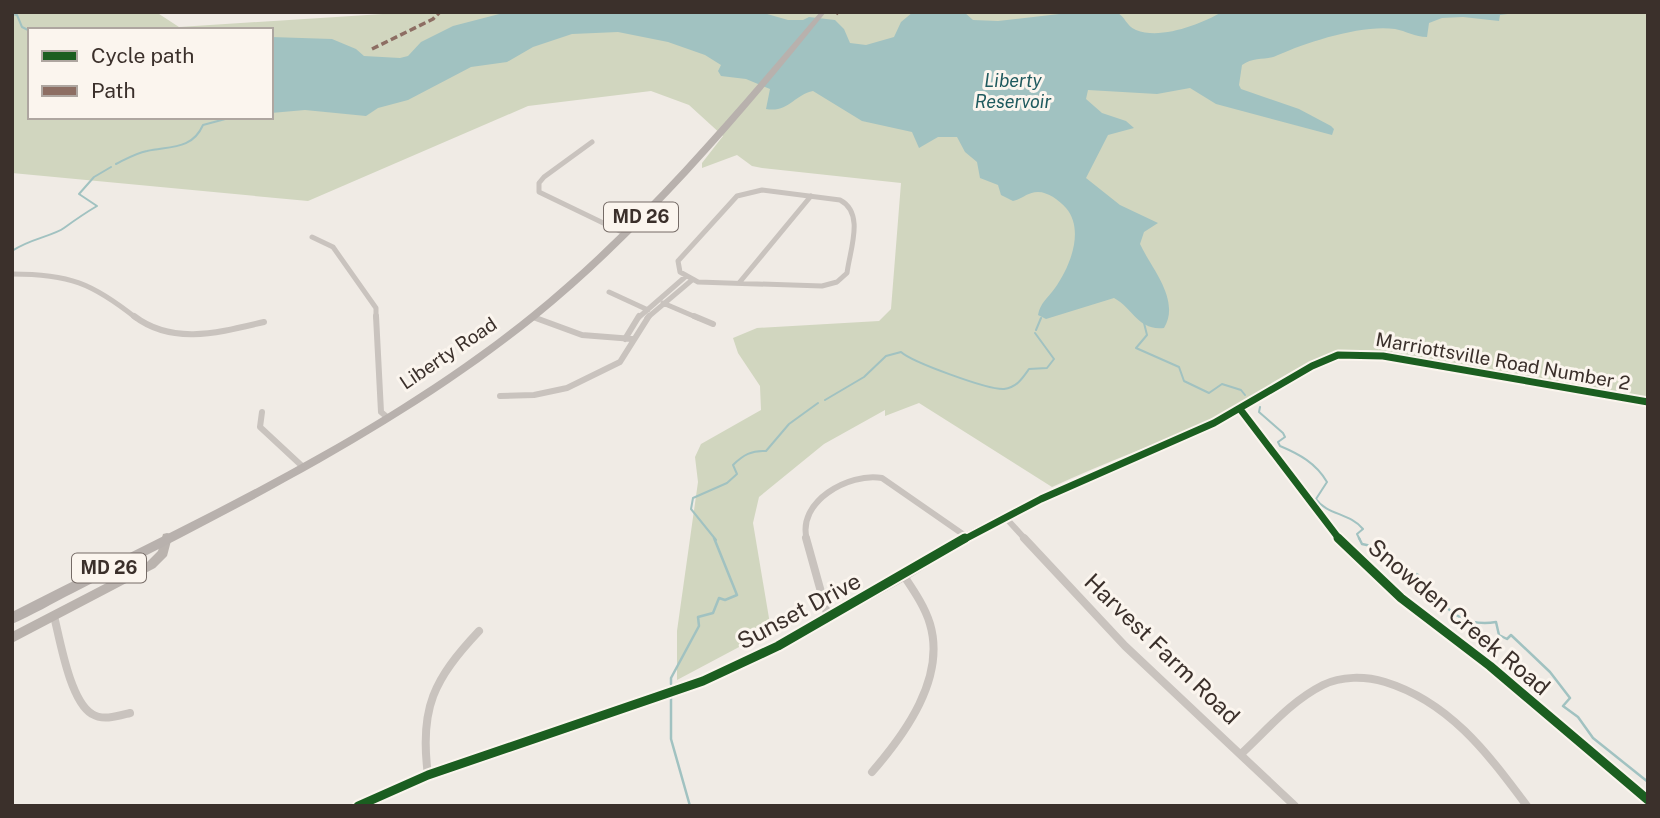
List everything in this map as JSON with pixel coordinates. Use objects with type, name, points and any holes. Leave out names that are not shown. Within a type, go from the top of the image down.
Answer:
[{"type":"main road","name":"Liberty Road","points":[[12,618],[302,467],[469,365],[533,317],[624,233],[693,164],[823,12]]},
{"type":"street","points":[[592,142],[541,180],[539,192],[624,233]]},
{"type":"street","points":[[762,190],[840,200],[855,211],[847,273],[837,282],[822,286],[739,284],[688,279],[678,267],[682,256],[737,196],[762,190]]},
{"type":"street","points":[[739,284],[811,197]]},
{"type":"street","points":[[312,237],[334,247],[376,308],[378,392],[381,412],[387,417]]},
{"type":"street","points":[[12,274],[38,275],[92,286],[147,325],[164,331],[211,333],[264,322]]},
{"type":"street","points":[[625,339],[633,323],[688,279]]},
{"type":"street","points":[[609,292],[649,312]]},
{"type":"street","points":[[661,302],[713,324]]},
{"type":"street","points":[[500,396],[548,393],[575,385],[620,362],[630,349],[649,312]]},
{"type":"street","points":[[533,317],[572,335],[592,339],[633,339]]},
{"type":"street","name":"Marriottsville Road Number 2","points":[[1240,409],[1326,360],[1338,355],[1366,354],[1648,402]]},
{"type":"street","name":"Sunset Drive","points":[[358,806],[428,775],[703,681],[778,646],[904,576],[967,537],[1074,482],[1240,409]]},
{"type":"street","name":"Snowden Creek Road","points":[[1240,409],[1297,487],[1350,551],[1433,625],[1490,667],[1616,777],[1648,800]]},
{"type":"street","points":[[262,412],[260,427],[302,467]]},
{"type":"street","points":[[828,617],[804,530],[805,516],[822,499],[854,480],[868,475],[882,478],[967,537]]},
{"type":"street","name":"Harvest Farm Road","points":[[1005,517],[1125,646],[1295,806]]},
{"type":"street","points":[[12,638],[151,565],[163,553],[167,537]]},
{"type":"street","points":[[872,772],[909,723],[930,672],[933,653],[928,616],[904,576]]},
{"type":"street","points":[[54,616],[78,696],[85,710],[100,717],[130,713]]},
{"type":"street","points":[[428,775],[422,739],[430,698],[441,674],[479,631]]},
{"type":"street","points":[[1241,754],[1325,684],[1346,678],[1373,680],[1410,691],[1445,709],[1480,743],[1527,806]]},
{"type":"green space","points":[[12,12],[156,12],[179,27],[414,12],[1648,12],[1648,397],[1367,350],[1346,351],[1306,364],[1214,418],[1052,487],[919,403],[885,416],[885,410],[824,444],[759,497],[753,523],[771,630],[677,680],[677,631],[698,482],[695,457],[701,444],[761,410],[760,386],[738,353],[733,338],[757,328],[879,321],[891,309],[901,183],[762,168],[752,166],[737,155],[702,168],[702,163],[723,136],[689,105],[651,91],[528,106],[308,201],[12,173]]},
{"type":"water","name":"Liberty Reservoir","points":[[507,12],[760,12],[788,20],[803,20],[809,17],[835,20],[844,29],[850,43],[866,45],[894,37],[901,22],[913,12],[964,12],[973,20],[998,21],[1068,13],[1116,12],[1136,30],[1157,33],[1192,26],[1222,12],[1523,12],[1500,15],[1499,21],[1463,17],[1442,18],[1429,23],[1427,37],[1395,29],[1367,29],[1319,40],[1274,57],[1251,60],[1242,65],[1239,85],[1241,89],[1299,109],[1331,126],[1334,129],[1332,135],[1216,104],[1190,88],[1157,94],[1088,90],[1086,99],[1102,113],[1126,121],[1134,128],[1108,135],[1086,178],[1120,205],[1158,223],[1144,232],[1140,244],[1167,295],[1168,317],[1164,328],[1148,326],[1114,298],[1046,319],[1038,315],[1042,304],[1061,279],[1070,259],[1075,237],[1072,217],[1060,202],[1046,193],[1034,192],[1013,201],[1001,195],[998,185],[980,178],[977,162],[965,152],[957,137],[938,137],[919,148],[912,132],[862,121],[813,91],[786,106],[774,110],[766,109],[770,89],[746,79],[721,76],[718,71],[721,65],[705,55],[668,42],[618,32],[572,34],[533,47],[507,62],[471,67],[408,100],[378,108],[366,116],[305,110],[273,113],[273,37],[332,39],[356,49],[364,56],[400,58],[408,56],[421,42],[453,26]]},
{"type":"waterway","points":[[12,14],[17,15],[22,27],[28,30]]},
{"type":"waterway","points":[[116,164],[143,152],[180,146],[193,139],[203,125],[225,119]]},
{"type":"waterway","points":[[12,251],[59,231],[97,206],[79,194],[94,177],[111,167]]},
{"type":"waterway","points":[[1036,330],[1041,318]]},
{"type":"waterway","points":[[1144,323],[1147,335],[1136,348],[1179,367],[1184,381],[1209,393],[1222,384],[1241,390],[1245,395]]},
{"type":"waterway","points":[[825,400],[864,377],[886,356],[901,352],[919,362],[967,380],[995,388],[1009,388],[1019,382],[1029,369],[1047,368],[1054,359],[1035,333]]},
{"type":"waterway","points":[[716,540],[691,509],[693,498],[727,483],[737,474],[733,465],[737,461],[752,452],[766,451],[789,424],[818,403]]},
{"type":"waterway","points":[[1260,407],[1259,412],[1283,433],[1285,437],[1278,442],[1280,446],[1307,460],[1327,482],[1316,499],[1326,508],[1358,524],[1363,529],[1357,534],[1362,544],[1376,547],[1389,562],[1418,575],[1419,581],[1453,613],[1472,622],[1496,622],[1499,635],[1507,639],[1511,635],[1550,672],[1570,698],[1563,706],[1578,717],[1593,738],[1648,782]]},
{"type":"waterway","points":[[671,684],[671,678],[699,626],[698,617],[713,613],[719,598],[725,600],[737,595],[714,538]]},
{"type":"waterway","points":[[671,698],[671,739],[690,806]]},
{"type":"marked path","points":[[372,49],[433,19],[440,12]]},
{"type":"cycle path","points":[[358,806],[428,775],[703,681],[778,646],[904,576],[967,537],[1041,499],[1214,423],[1312,366],[1338,355],[1383,356],[1648,402]]},
{"type":"cycle path","points":[[1240,409],[1322,518],[1367,568],[1401,598],[1510,682],[1607,768],[1648,800]]}]
